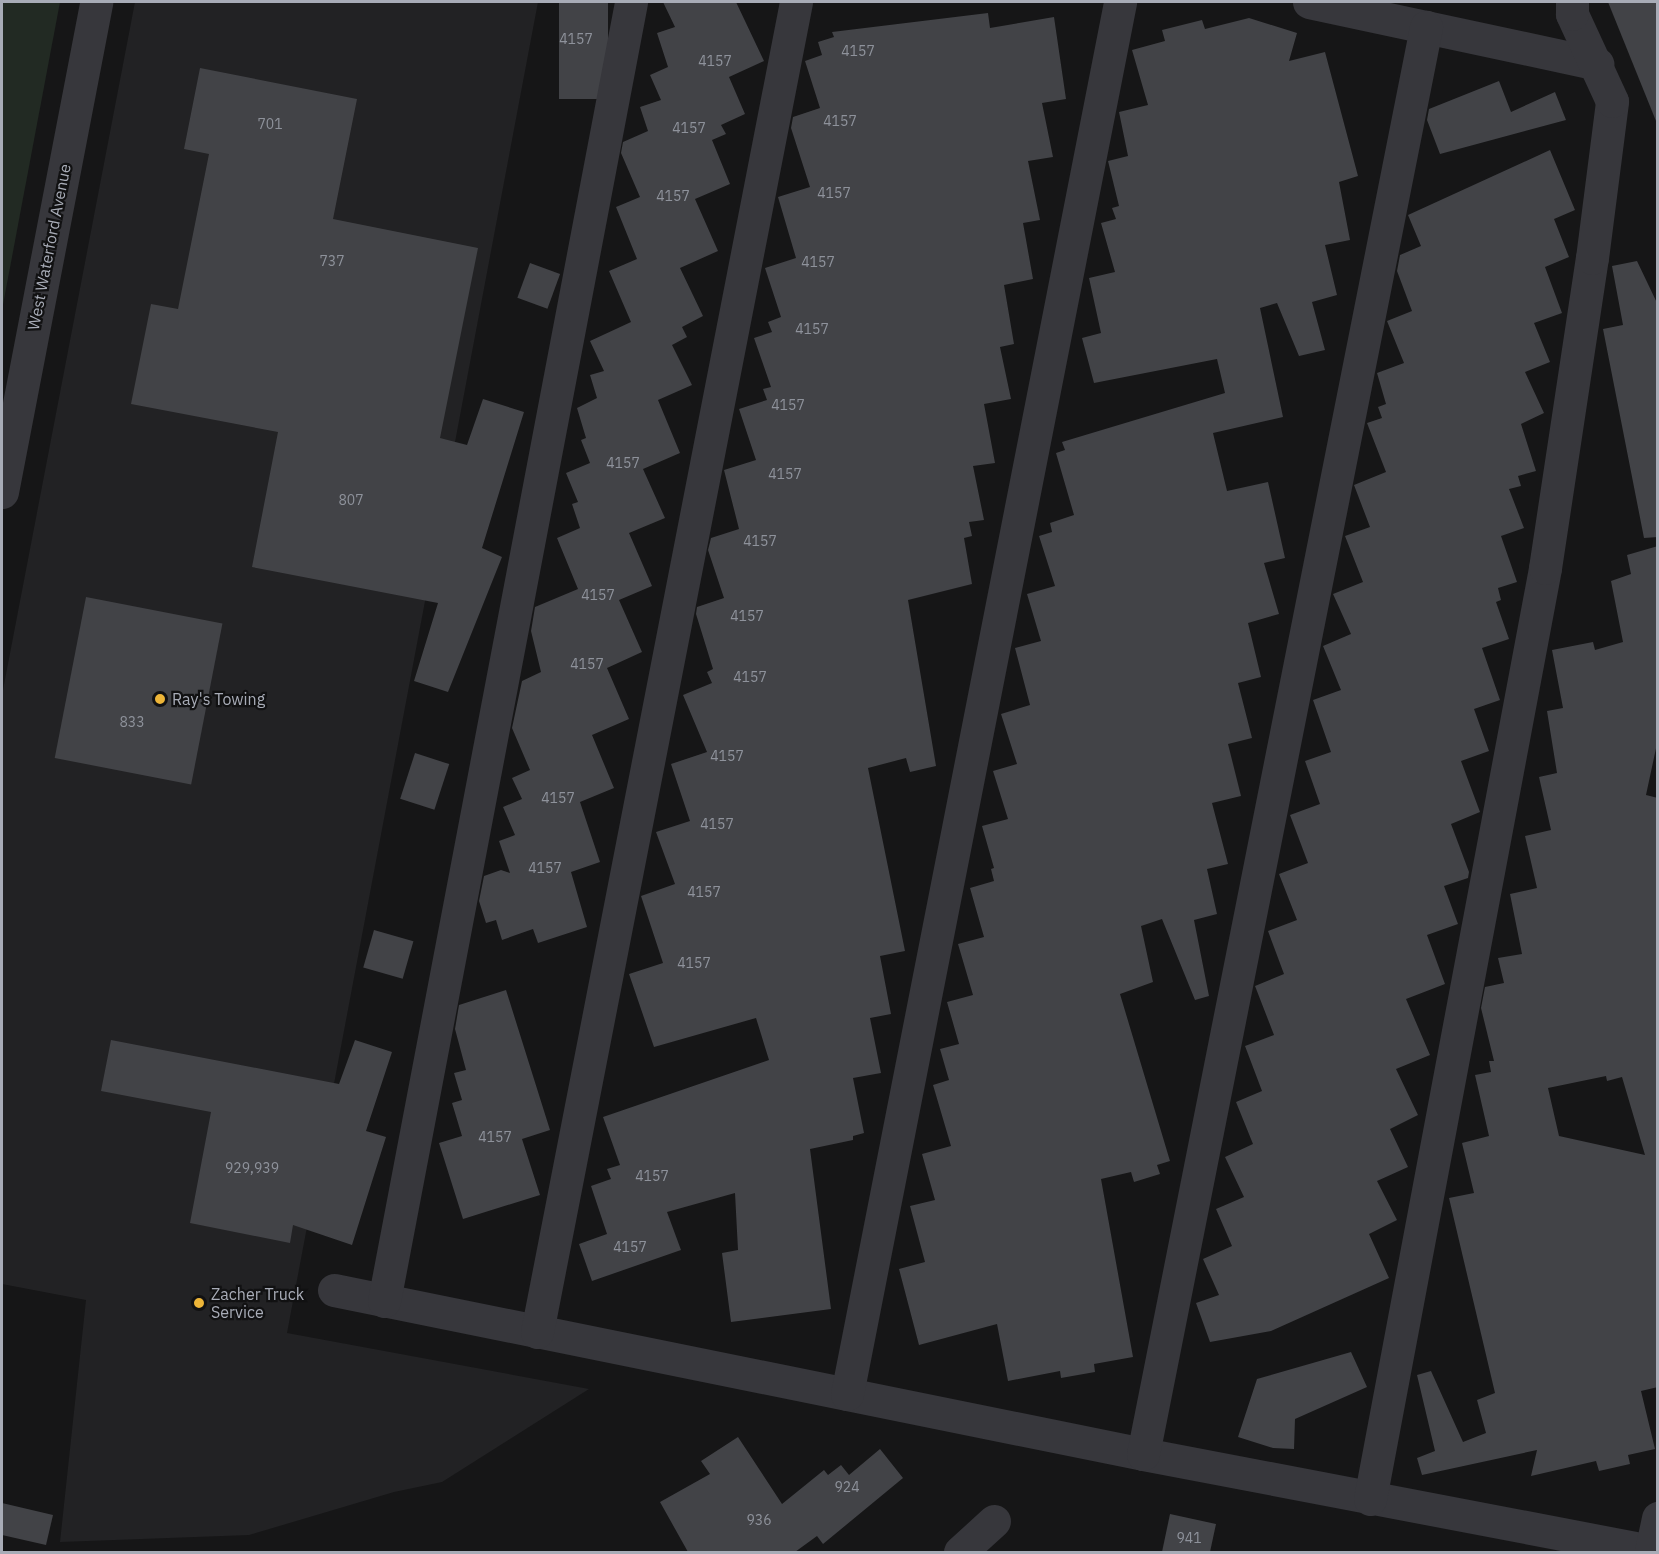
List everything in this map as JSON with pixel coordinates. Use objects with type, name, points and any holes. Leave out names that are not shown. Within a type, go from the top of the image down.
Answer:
[{"type":"street","name":"West Waterford Avenue","points":[[2,492],[96,2]]},
{"type":"street","points":[[384,1300],[631,2]]},
{"type":"street","points":[[537,1332],[796,2]]},
{"type":"street","points":[[847,1394],[1120,2]]},
{"type":"street","points":[[1309,2],[1596,64]]},
{"type":"street","points":[[1370,1499],[1545,568],[1592,258],[1612,100],[1572,14],[1572,2]]},
{"type":"street","points":[[1143,1454],[1426,27]]},
{"type":"street","points":[[334,1290],[1370,1499],[1651,1551],[1658,1518]]},
{"type":"street","points":[[960,1552],[994,1521]]},
{"type":"shaded area","points":[[2,2],[60,2],[2,310]]},
{"type":"shaded area","points":[[135,2],[538,2],[287,1333],[589,1389],[442,1482],[394,1492],[249,1535],[60,1542],[86,1300],[2,1284],[2,695]]},
{"type":"building","points":[[559,2],[608,2],[608,99],[559,99]]},
{"type":"building","points":[[663,2],[736,2],[764,61],[729,77],[745,114],[721,125],[726,134],[712,140],[730,184],[695,199],[718,251],[680,268],[703,316],[682,327],[687,337],[672,345],[692,385],[658,400],[680,453],[643,469],[665,518],[629,533],[652,586],[619,600],[642,652],[607,668],[629,719],[592,735],[614,788],[580,802],[600,862],[571,872],[587,927],[538,943],[533,929],[502,940],[496,920],[486,923],[479,901],[484,876],[501,870],[510,873],[499,841],[515,835],[503,807],[522,799],[512,778],[530,770],[512,728],[522,681],[541,672],[531,631],[535,607],[578,589],[557,538],[580,528],[572,504],[578,502],[566,473],[590,463],[581,440],[586,438],[577,408],[597,398],[590,375],[604,371],[590,341],[631,322],[609,271],[637,259],[616,207],[640,197],[621,153],[623,142],[648,131],[640,107],[661,100],[650,75],[668,67],[657,33],[675,27]]},
{"type":"building","points":[[1608,2],[1658,2],[1658,121],[1656,121]]},
{"type":"building","points":[[988,13],[990,28],[1054,17],[1066,99],[1042,103],[1053,157],[1028,161],[1040,220],[1023,223],[1033,279],[1004,285],[1014,344],[1000,347],[1011,399],[984,404],[995,463],[973,466],[984,520],[969,522],[972,536],[964,538],[972,584],[908,600],[936,766],[910,772],[906,758],[868,768],[905,951],[880,956],[891,1014],[870,1018],[881,1073],[853,1078],[864,1133],[853,1136],[853,1140],[810,1149],[831,1309],[731,1322],[722,1253],[738,1250],[735,1193],[667,1212],[681,1250],[592,1281],[579,1244],[607,1234],[591,1186],[611,1179],[607,1169],[620,1165],[603,1117],[769,1060],[756,1018],[654,1047],[629,974],[663,963],[641,896],[675,884],[656,832],[690,821],[671,764],[707,752],[683,695],[712,683],[707,672],[713,669],[696,614],[697,607],[724,598],[708,550],[711,538],[739,529],[724,470],[756,460],[739,409],[767,400],[763,389],[771,387],[754,338],[772,332],[768,322],[781,317],[765,268],[796,258],[778,197],[810,187],[791,128],[793,117],[820,108],[805,61],[822,55],[818,42],[834,37],[832,32]]},
{"type":"building","points":[[1249,18],[1297,33],[1289,61],[1325,52],[1358,176],[1339,182],[1350,240],[1325,245],[1337,295],[1312,302],[1325,350],[1299,356],[1277,303],[1260,308],[1283,417],[1213,433],[1227,491],[1268,482],[1285,558],[1264,563],[1279,614],[1248,623],[1261,677],[1238,683],[1252,738],[1228,744],[1241,796],[1212,803],[1228,864],[1207,869],[1217,914],[1194,920],[1209,996],[1195,1000],[1162,919],[1141,926],[1153,982],[1120,994],[1170,1161],[1157,1165],[1160,1174],[1134,1182],[1131,1172],[1101,1179],[1133,1357],[1094,1364],[1095,1372],[1061,1378],[1060,1371],[1008,1381],[997,1324],[919,1345],[899,1269],[925,1262],[910,1206],[935,1200],[922,1154],[951,1146],[933,1085],[949,1080],[940,1049],[959,1044],[947,1002],[973,995],[958,944],[984,937],[970,888],[994,881],[991,869],[994,868],[982,826],[1008,819],[993,771],[1017,764],[1001,714],[1030,705],[1015,648],[1041,641],[1027,594],[1055,586],[1039,536],[1052,532],[1050,523],[1074,515],[1056,453],[1065,450],[1062,442],[1225,393],[1217,359],[1094,383],[1082,338],[1101,333],[1089,278],[1115,272],[1101,223],[1116,219],[1112,208],[1119,206],[1108,161],[1128,156],[1119,112],[1148,105],[1132,50],[1165,41],[1162,30],[1202,20],[1205,29]]},
{"type":"building","points":[[200,68],[357,99],[333,219],[478,248],[440,438],[467,445],[483,399],[524,412],[482,548],[502,557],[448,692],[414,681],[438,603],[252,567],[278,432],[131,404],[151,304],[178,309],[209,154],[184,149]]},
{"type":"building","points":[[1499,81],[1511,112],[1555,92],[1566,120],[1440,154],[1427,120],[1429,109]]},
{"type":"building","points":[[1550,150],[1575,210],[1554,219],[1569,257],[1545,267],[1562,313],[1534,323],[1550,362],[1525,372],[1544,413],[1521,424],[1536,471],[1518,476],[1521,486],[1509,489],[1524,528],[1501,536],[1517,582],[1498,588],[1501,600],[1496,602],[1509,639],[1482,648],[1500,700],[1474,709],[1489,751],[1461,761],[1480,812],[1451,824],[1469,872],[1468,878],[1444,886],[1458,924],[1427,935],[1445,984],[1406,999],[1430,1055],[1396,1069],[1418,1115],[1390,1129],[1408,1167],[1377,1181],[1397,1220],[1369,1234],[1389,1278],[1271,1331],[1210,1342],[1196,1303],[1219,1295],[1203,1259],[1232,1246],[1216,1209],[1244,1197],[1225,1157],[1253,1144],[1236,1102],[1262,1091],[1245,1046],[1274,1035],[1255,986],[1284,974],[1268,931],[1297,920],[1279,874],[1308,863],[1290,815],[1320,804],[1305,761],[1331,752],[1313,700],[1341,690],[1323,646],[1351,634],[1333,594],[1363,582],[1345,536],[1370,527],[1354,485],[1386,472],[1367,423],[1382,418],[1378,407],[1386,404],[1377,373],[1404,363],[1387,321],[1412,311],[1397,271],[1400,255],[1421,246],[1408,215]]},
{"type":"building","points":[[1637,261],[1658,305],[1658,537],[1644,538],[1603,329],[1623,325],[1612,266]]},
{"type":"building","points":[[530,263],[560,274],[547,309],[517,298]]},
{"type":"building","points":[[1658,546],[1658,739],[1646,795],[1658,798],[1658,1387],[1641,1391],[1655,1449],[1628,1455],[1630,1464],[1599,1471],[1596,1461],[1531,1476],[1537,1450],[1422,1475],[1417,1458],[1435,1451],[1417,1375],[1431,1371],[1463,1442],[1486,1433],[1477,1400],[1495,1393],[1449,1198],[1474,1193],[1462,1143],[1489,1136],[1475,1075],[1491,1072],[1489,1061],[1494,1061],[1481,1008],[1485,987],[1504,983],[1498,958],[1522,954],[1510,894],[1537,888],[1525,836],[1551,830],[1539,777],[1557,773],[1547,711],[1563,708],[1552,650],[1593,642],[1595,650],[1623,642],[1611,581],[1631,574],[1627,555]],"holes":[[[1606,1076],[1607,1081],[1622,1077],[1645,1155],[1559,1136],[1548,1088]]]},
{"type":"building","points":[[86,597],[222,624],[191,785],[55,758]]},
{"type":"building","points":[[415,753],[449,764],[434,810],[400,799]]},
{"type":"building","points":[[374,930],[413,941],[403,979],[363,967]]},
{"type":"building","points":[[506,990],[550,1130],[522,1139],[540,1195],[463,1219],[439,1143],[462,1136],[452,1103],[462,1100],[454,1073],[466,1070],[455,1029],[459,1005]]},
{"type":"building","points":[[111,1040],[339,1084],[355,1040],[392,1052],[366,1131],[386,1137],[352,1245],[293,1225],[290,1243],[190,1223],[211,1112],[101,1091]]},
{"type":"building","points":[[1351,1352],[1367,1387],[1295,1419],[1294,1449],[1273,1448],[1238,1437],[1257,1379]]},
{"type":"building","points":[[738,1437],[782,1504],[824,1470],[828,1475],[841,1465],[849,1475],[880,1449],[903,1478],[823,1544],[817,1536],[795,1552],[688,1552],[660,1502],[710,1474],[701,1461]]},
{"type":"building","points":[[2,1503],[53,1515],[46,1545],[2,1535]]},
{"type":"building","points":[[1170,1514],[1216,1524],[1210,1552],[1162,1552]]},
{"type":"place","name":"Ray's Towing","points":[[160,699]]},
{"type":"place","name":"Zacher Truck Service","points":[[199,1303]]}]
